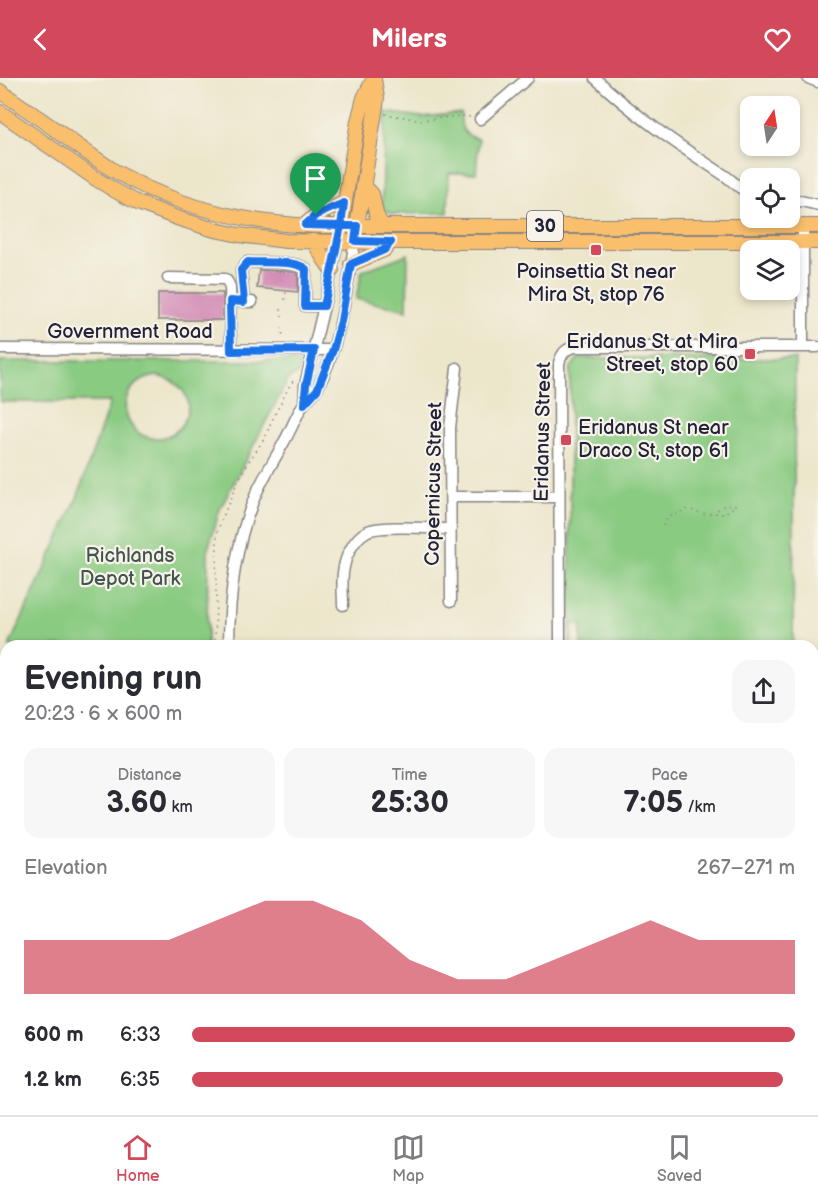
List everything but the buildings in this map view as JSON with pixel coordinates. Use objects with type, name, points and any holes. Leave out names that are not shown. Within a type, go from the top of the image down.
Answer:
[{"type":"main road","points":[[355,241],[377,99],[374,79]]},
{"type":"main road","points":[[338,241],[358,121],[364,98],[374,79]]},
{"type":"main road","name":"30","points":[[0,91],[112,169],[161,194],[194,207],[228,216],[273,223],[341,226],[818,226]]},
{"type":"main road","name":"30","points":[[0,112],[96,180],[138,203],[193,224],[239,235],[286,241],[818,242]]},
{"type":"main road","points":[[363,185],[372,194],[376,214],[382,226]]},
{"type":"main road","points":[[305,225],[316,215],[344,203]]},
{"type":"main road","points":[[313,241],[332,270]]},
{"type":"main road","points":[[351,264],[384,250],[391,242]]},
{"type":"street","points":[[480,119],[528,78]]},
{"type":"street","points":[[595,78],[645,122],[740,186]]},
{"type":"street","points":[[808,78],[818,82]]},
{"type":"street","points":[[800,201],[818,205]]},
{"type":"street","points":[[803,226],[803,347],[818,347]]},
{"type":"street","points":[[304,404],[306,385],[338,241]]},
{"type":"street","points":[[229,640],[231,598],[236,559],[243,531],[261,484],[304,404],[317,390],[333,350],[341,321],[355,241]]},
{"type":"street","points":[[230,301],[248,302],[241,270],[248,262],[291,264],[306,269],[305,306],[324,306]]},
{"type":"street","points":[[168,278],[225,279],[228,282],[230,286],[231,351]]},
{"type":"street","name":"Eridanus Street","points":[[560,640],[560,363],[563,353],[576,347],[803,347]]},
{"type":"street","name":"Government Road","points":[[0,349],[333,350]]},
{"type":"street","name":"Copernicus Street","points":[[451,601],[450,428],[457,368]]},
{"type":"street","points":[[451,497],[559,497]]},
{"type":"street","points":[[343,605],[344,566],[349,553],[365,532],[377,528],[451,529]]},
{"type":"path","points":[[375,113],[421,120],[462,116],[480,119]]},
{"type":"path","points":[[285,300],[286,291]]},
{"type":"path","points":[[281,309],[282,316]]},
{"type":"path","points":[[282,327],[283,339]]},
{"type":"path","points":[[663,526],[668,517],[688,509],[706,514],[724,514],[736,506],[728,505],[714,513]]},
{"type":"green space","points":[[385,112],[421,117],[461,113],[461,123],[466,133],[479,139],[476,173],[449,173],[448,213],[393,214],[385,210],[382,204]]},
{"type":"green space","points":[[408,254],[407,310],[356,299],[362,271]]},
{"type":"green space","points":[[578,358],[795,359],[793,640],[581,640],[581,624],[572,624],[570,640],[570,369]]},
{"type":"green space","name":"Richlands Depot Park","points":[[0,361],[293,361],[299,364],[299,372],[288,380],[220,509],[208,549],[207,640],[12,640],[77,498],[110,402],[0,402]],"holes":[[[157,376],[172,381],[183,390],[188,403],[188,411],[182,425],[165,437],[151,438],[139,433],[131,424],[126,413],[126,401],[131,390],[141,381]]]},
{"type":"place","name":"Poinsettia St near Mira St, stop 76","points":[[596,250]]},
{"type":"place","name":"Eridanus St at Mira Street, stop 60","points":[[750,354]]},
{"type":"place","name":"Eridanus St near Draco St, stop 61","points":[[566,440]]},
{"type":"route","points":[[316,215],[305,225],[341,226],[324,306],[305,306],[306,269],[291,264],[248,262],[241,270],[244,302],[230,301],[231,351],[314,350],[304,404],[317,390],[333,350],[341,321],[351,264],[384,250],[391,242],[355,241],[357,226],[341,226],[344,203],[316,215]]}]
